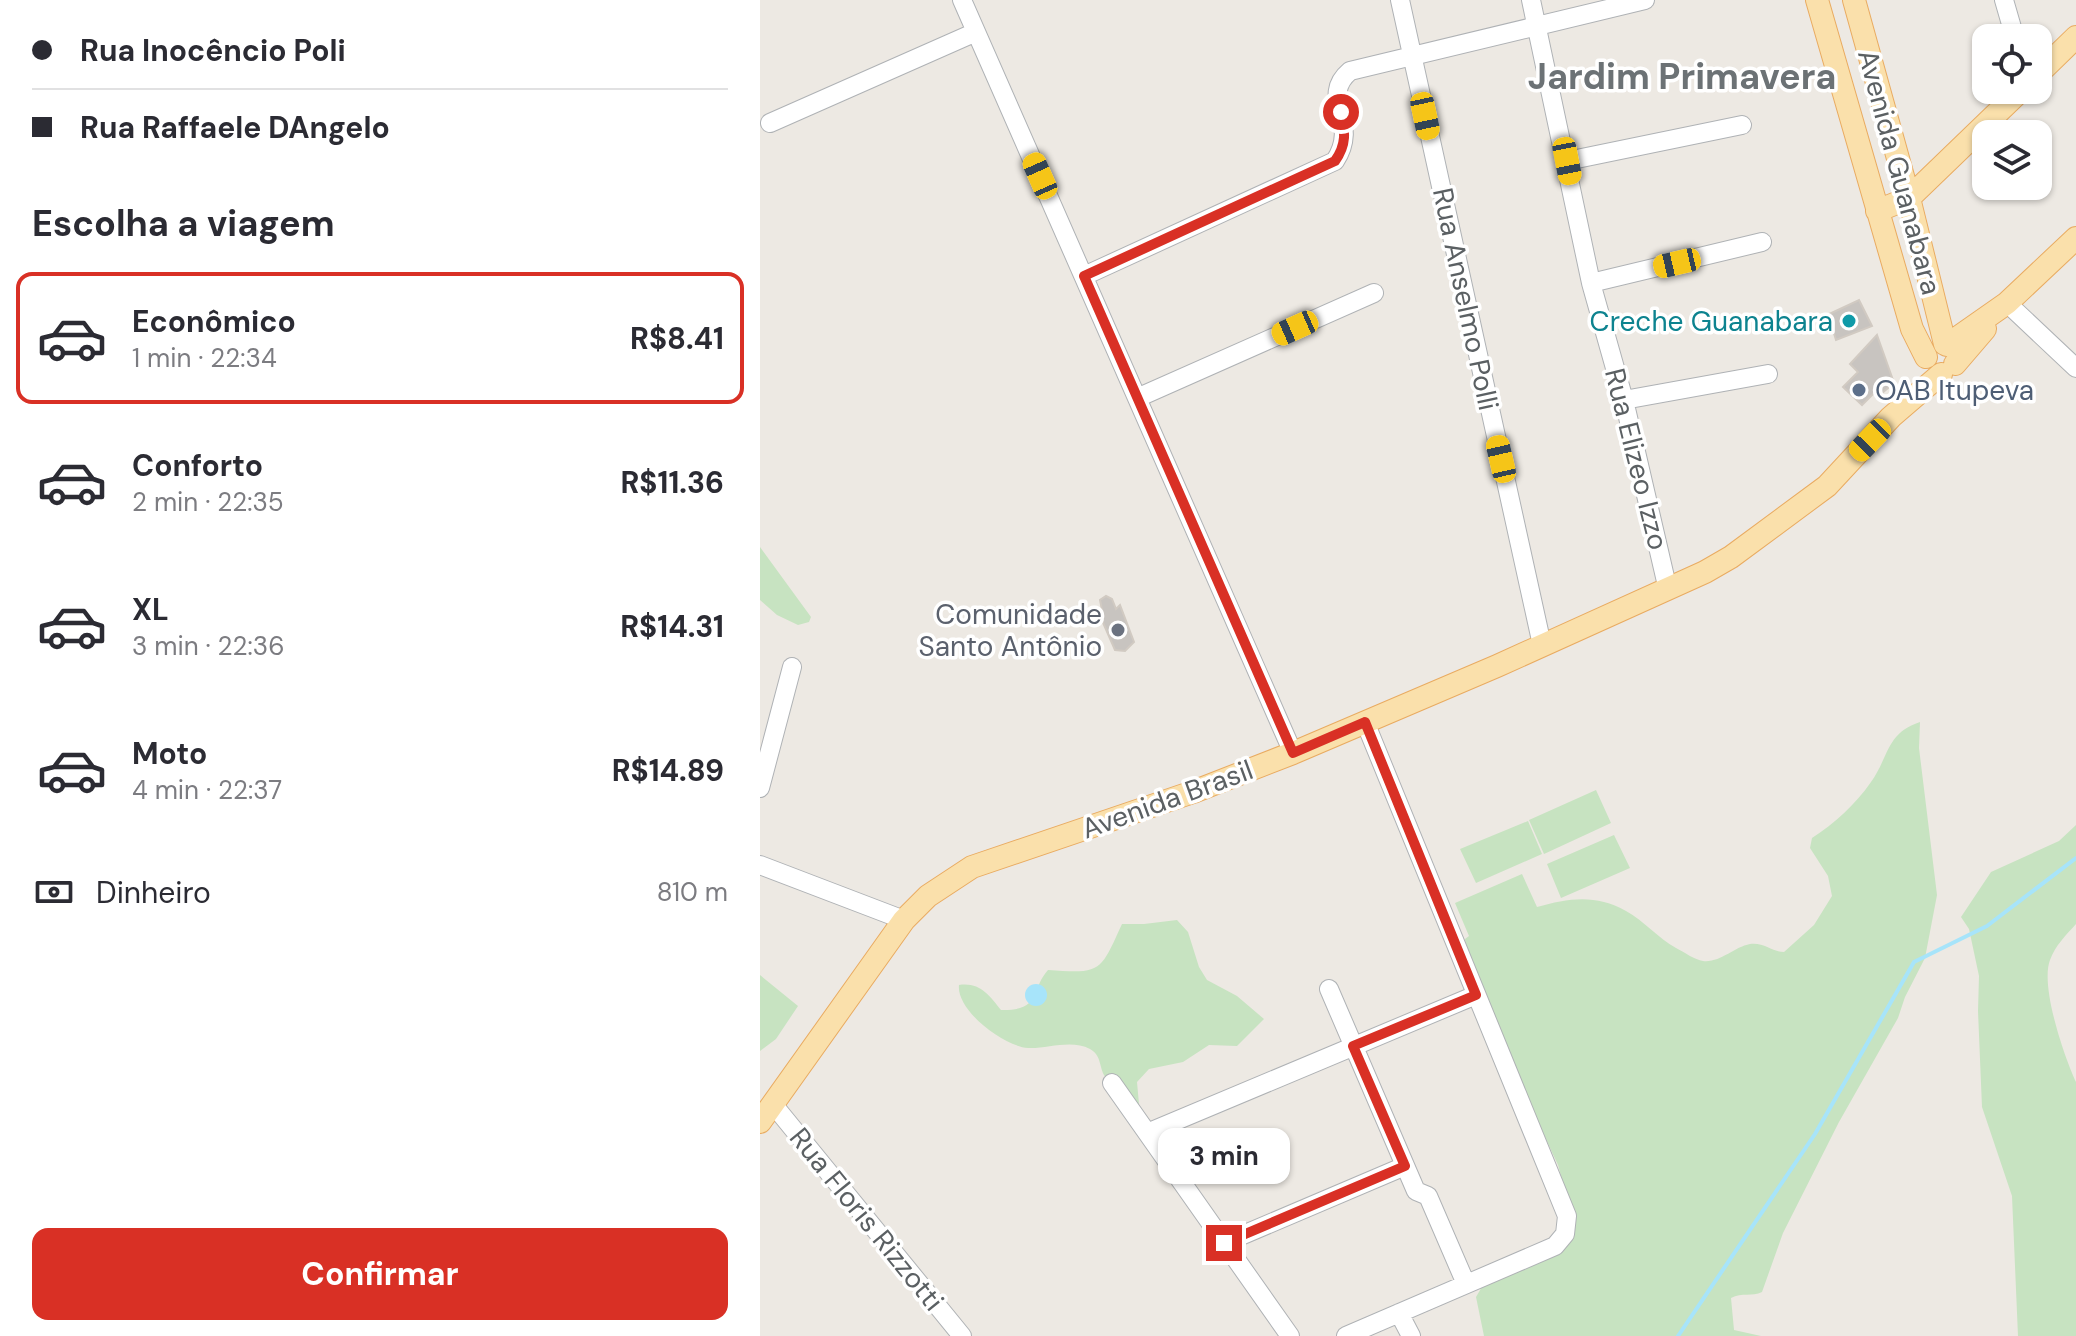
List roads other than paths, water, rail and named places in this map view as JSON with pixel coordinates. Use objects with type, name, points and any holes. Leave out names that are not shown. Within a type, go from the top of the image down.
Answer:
[{"type":"main road","name":"Avenida Guanabara","points":[[1817,0],[1912,329],[1940,358]]},
{"type":"main road","name":"Avenida Guanabara","points":[[1854,0],[1909,198],[1940,358]]},
{"type":"main road","points":[[2052,60],[2076,37]]},
{"type":"main road","points":[[1877,211],[1909,198],[2006,104]]},
{"type":"main road","name":"Avenida Brasil","points":[[766,1112],[904,920],[928,896],[972,867],[1193,792],[1293,753],[1668,590],[1731,557],[1827,486],[1940,358],[2007,303],[2076,238]]},
{"type":"street","points":[[962,0],[1293,753]]},
{"type":"street","name":"Rua Anselmo Polli","points":[[1400,0],[1542,645]]},
{"type":"street","name":"Rua Elizeo Izzo","points":[[1531,0],[1591,283],[1624,400],[1668,590]]},
{"type":"street","points":[[1084,276],[1335,161],[1344,147],[1345,131],[1336,92],[1340,80],[1350,71],[1645,0]]},
{"type":"street","points":[[2004,0],[2011,24]]},
{"type":"street","points":[[770,123],[976,32]]},
{"type":"street","points":[[1567,161],[1742,125]]},
{"type":"street","points":[[1591,283],[1762,242]]},
{"type":"street","points":[[1137,398],[1374,293]]},
{"type":"street","points":[[2007,303],[2076,368]]},
{"type":"street","points":[[1624,400],[1768,374]]},
{"type":"street","points":[[760,788],[792,667]]},
{"type":"street","points":[[1346,1336],[1555,1246],[1565,1234],[1567,1216],[1365,722]]},
{"type":"street","points":[[760,865],[904,920]]},
{"type":"street","points":[[1329,989],[1416,1191],[1428,1196],[1466,1284]]},
{"type":"street","points":[[1147,1133],[1476,995]]},
{"type":"street","points":[[1112,1083],[1290,1336]]},
{"type":"street","name":"Rua Floris Rizzotti","points":[[766,1112],[962,1336]]},
{"type":"street","points":[[1224,1243],[1405,1166]]},
{"type":"street","points":[[1399,1313],[1411,1336]]},
{"type":"water","points":[[1036,984],[1044,987],[1047,995],[1044,1003],[1036,1006],[1028,1003],[1025,995],[1028,987]]},
{"type":"waterway","points":[[1678,1336],[1815,1134],[1914,962],[1987,926],[2076,858]]},
{"type":"place","name":"Creche Guanabara","points":[[1849,321]]},
{"type":"place","name":"OAB Itupeva","points":[[1859,390]]},
{"type":"place","name":"Comunidade Santo Antônio","points":[[1118,630]]},
{"type":"district","name":"Jardim Primavera","points":[[1682,76]]}]
